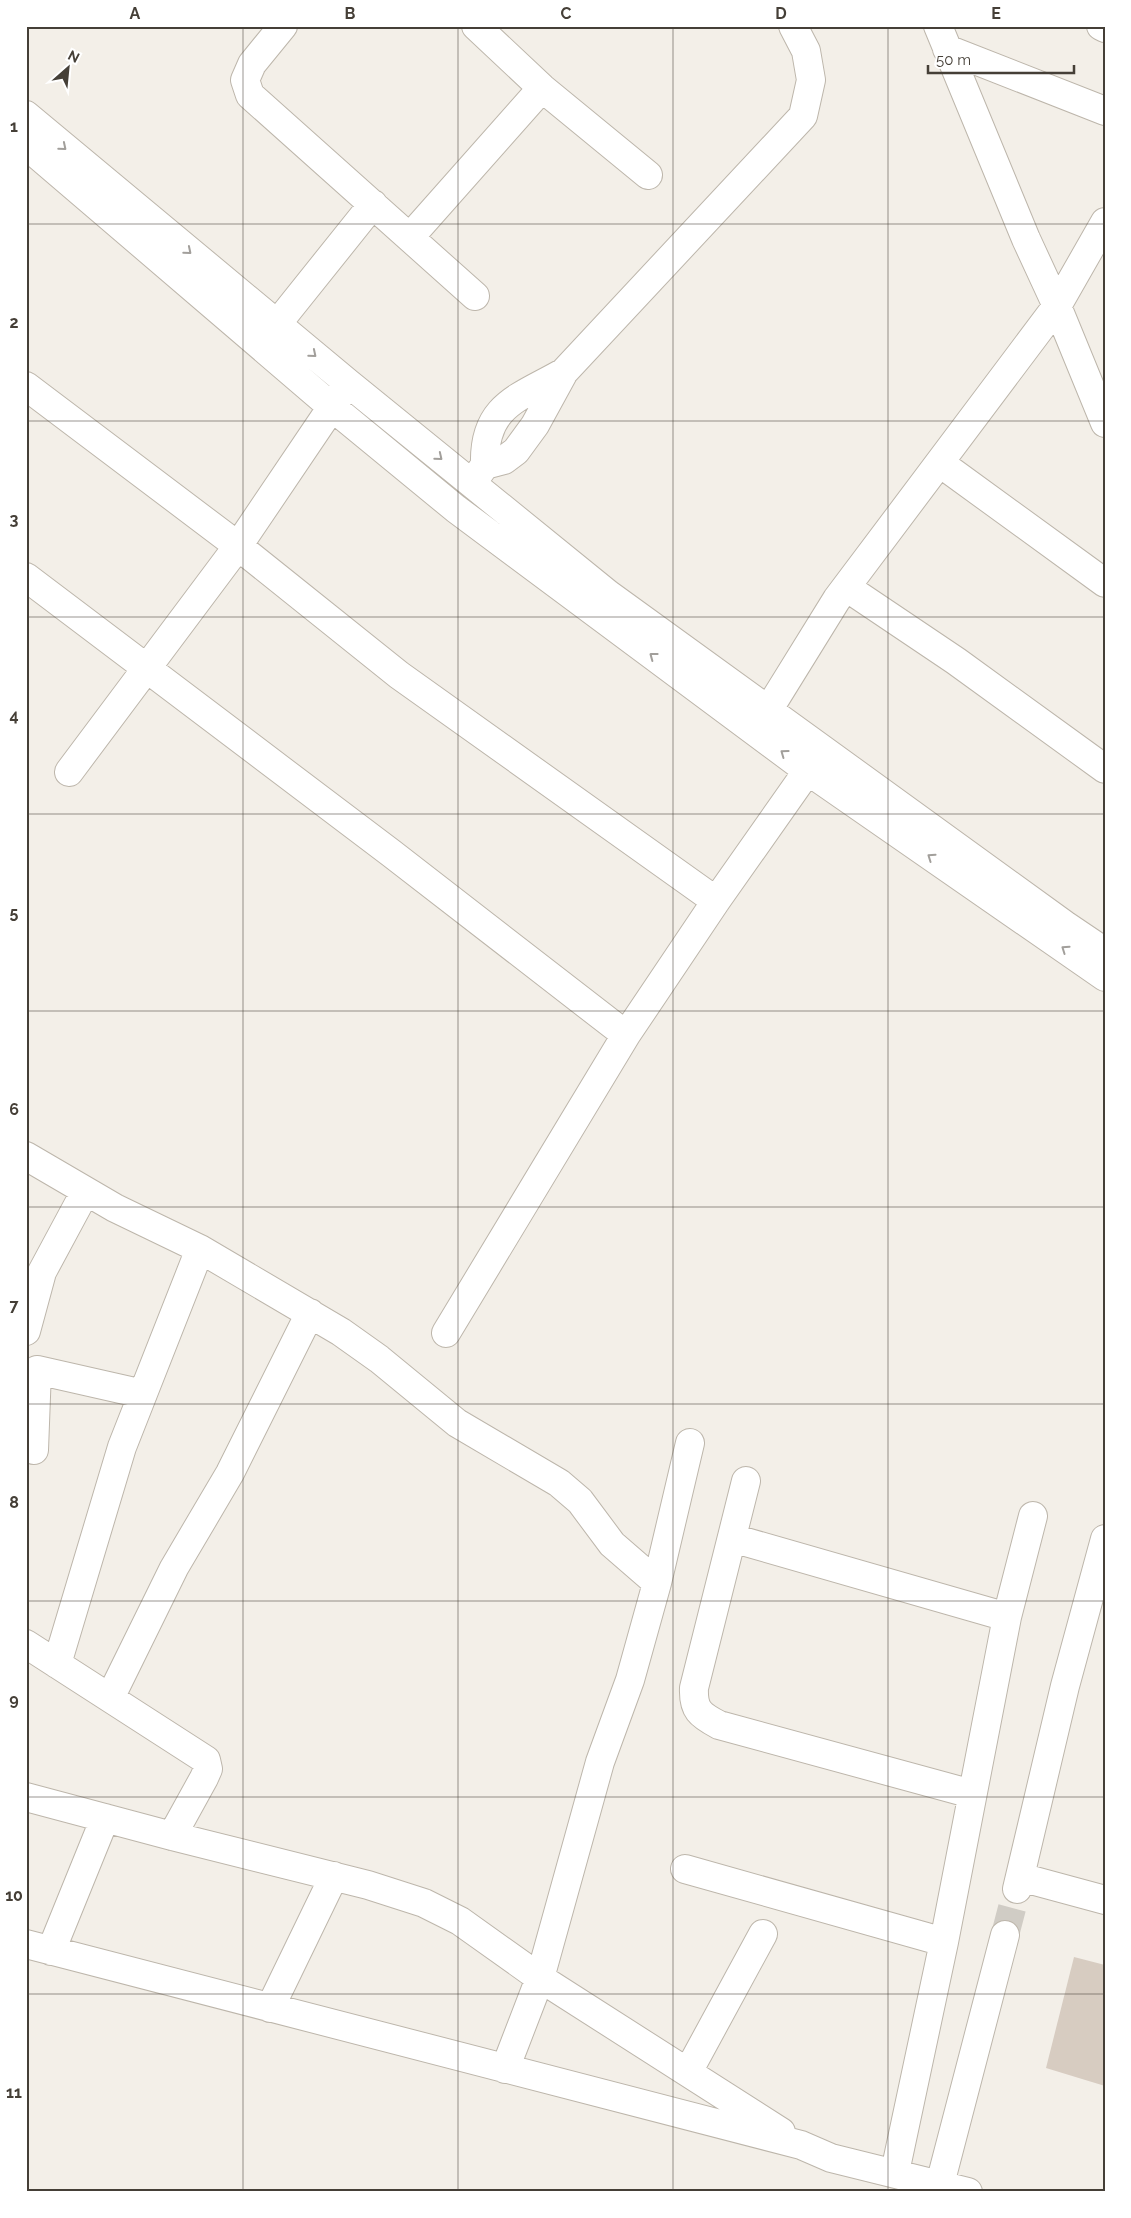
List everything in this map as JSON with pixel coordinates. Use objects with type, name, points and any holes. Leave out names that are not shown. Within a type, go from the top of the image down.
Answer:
[{"type":"street","points":[[283,26],[252,64],[245,80],[250,95],[475,296]]},
{"type":"street","points":[[476,26],[542,88],[648,175]]},
{"type":"street","points":[[478,474],[516,451],[535,424],[564,372],[803,116],[811,80],[806,51],[793,26]]},
{"type":"street","points":[[1101,26],[1105,28]]},
{"type":"street","points":[[942,38],[1105,111]]},
{"type":"street","points":[[942,38],[1105,423]]},
{"type":"street","points":[[410,238],[542,88]]},
{"type":"street","points":[[26,115],[348,383],[478,474],[608,594],[769,709],[1064,925],[1105,952]]},
{"type":"street","points":[[26,145],[332,407],[456,509],[808,771],[1105,977]]},
{"type":"street","points":[[277,324],[374,204]]},
{"type":"street","points":[[754,732],[846,587],[1057,306],[1105,222]]},
{"type":"street","points":[[478,474],[490,425],[500,411],[564,372]]},
{"type":"street","points":[[69,772],[238,546],[348,383]]},
{"type":"street","points":[[26,386],[238,546],[399,675],[716,901]]},
{"type":"street","points":[[940,463],[1105,583]]},
{"type":"street","points":[[26,577],[375,841],[626,1035]]},
{"type":"street","points":[[846,587],[956,661],[1105,769]]},
{"type":"street","points":[[446,1333],[626,1035],[716,901],[823,749]]},
{"type":"street","points":[[26,1156],[85,1192],[200,1249],[310,1312],[379,1359],[456,1423],[560,1483],[580,1501],[612,1544],[657,1583]]},
{"type":"street","points":[[26,1330],[42,1272],[85,1192]]},
{"type":"street","points":[[57,1664],[116,1465],[200,1249]]},
{"type":"street","points":[[110,1698],[174,1568],[230,1473],[310,1312]]},
{"type":"street","points":[[34,1450],[32,1369],[143,1394]]},
{"type":"street","points":[[505,2069],[540,1978],[600,1762],[630,1680],[657,1583],[690,1443]]},
{"type":"street","points":[[746,1481],[694,1688],[693,1702],[702,1716],[719,1725],[972,1794]]},
{"type":"street","points":[[895,2172],[944,1942],[1007,1617],[1033,1516]]},
{"type":"street","points":[[732,1538],[1007,1617]]},
{"type":"street","points":[[1105,1539],[1065,1686],[1018,1883],[1105,1900]]},
{"type":"street","points":[[26,1644],[206,1760],[208,1769],[204,1778],[172,1836]]},
{"type":"street","points":[[26,1797],[172,1836],[334,1876],[424,1903],[460,1921],[540,1978],[800,2145]]},
{"type":"street","points":[[105,1818],[38,1947],[800,2145],[831,2158],[895,2172],[968,2192]]},
{"type":"street","points":[[685,1869],[944,1942]]},
{"type":"street","points":[[270,2008],[334,1876]]},
{"type":"street","points":[[688,2072],[763,1934]]},
{"type":"street","points":[[940,2184],[1005,1934]]},
{"type":"building","points":[[1074,1957],[1105,1965],[1105,2086],[1046,2068]]},
{"type":"tunnel","points":[[1005,1935],[1017,1889]]}]
